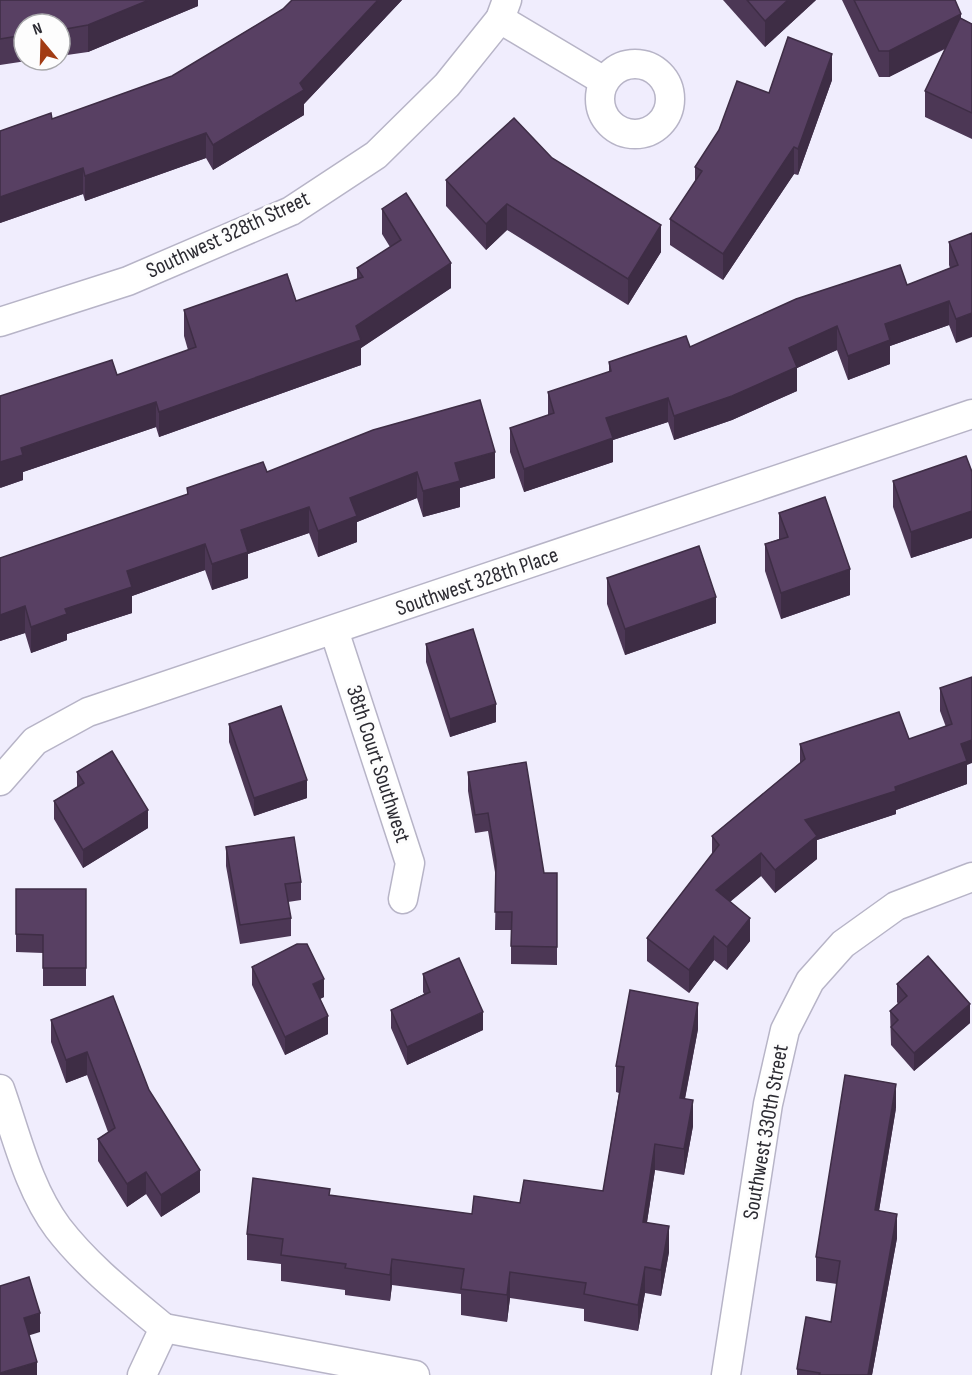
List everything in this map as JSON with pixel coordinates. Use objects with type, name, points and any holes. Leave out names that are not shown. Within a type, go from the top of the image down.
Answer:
[{"type":"street","name":"Southwest 328th Street","points":[[0,322],[128,281],[291,211],[376,155],[447,85],[503,10],[604,81]]},
{"type":"street","name":"Southwest 328th Place","points":[[0,781],[35,741],[88,712],[147,690],[334,630],[972,414]]},
{"type":"street","name":"38th Court Southwest","points":[[334,630],[410,863],[403,899]]},
{"type":"street","name":"Southwest 330th Street","points":[[726,1375],[768,1104],[785,1030],[810,981],[843,944],[896,906],[972,877]]},
{"type":"street","points":[[0,1089],[36,1189],[57,1227],[97,1272],[164,1328],[416,1375]]},
{"type":"street","points":[[142,1375],[164,1328]]},
{"type":"building","points":[[0,0],[149,0],[88,25],[72,28],[72,12],[12,12],[12,37],[0,39]]},
{"type":"building","points":[[292,0],[378,0],[300,83],[304,90],[213,145],[206,133],[85,176],[83,168],[0,197],[0,131],[51,113],[52,119],[172,76],[283,9]]},
{"type":"building","points":[[747,0],[788,0],[765,21]]},
{"type":"building","points":[[854,0],[955,0],[961,14],[889,51],[879,51]]},
{"type":"building","points":[[960,18],[972,24],[972,113],[925,91]]},
{"type":"building","points":[[788,37],[832,54],[798,149],[794,147],[723,254],[670,219],[702,171],[695,167],[719,130],[737,81],[769,93]]},
{"type":"building","points":[[514,118],[552,158],[661,225],[628,279],[507,204],[486,224],[446,180]]},
{"type":"building","points":[[406,193],[451,263],[356,326],[361,340],[159,412],[156,402],[21,448],[23,455],[0,462],[0,396],[112,360],[117,375],[196,347],[184,310],[287,274],[296,301],[363,277],[357,268],[401,240],[382,209]]},
{"type":"building","points":[[972,233],[972,313],[956,319],[949,301],[885,324],[890,340],[848,356],[837,326],[789,348],[797,367],[732,396],[674,416],[668,398],[606,418],[613,438],[524,469],[510,428],[554,413],[548,392],[611,371],[609,362],[686,336],[690,347],[796,299],[900,265],[907,285],[958,265],[949,242]]},
{"type":"building","points":[[480,400],[495,452],[455,463],[460,481],[423,491],[417,472],[350,498],[357,516],[318,531],[309,507],[241,530],[248,552],[212,564],[205,544],[127,571],[132,587],[65,609],[67,614],[31,627],[25,606],[0,615],[0,558],[188,494],[187,488],[263,462],[267,472],[373,430]]},
{"type":"building","points":[[966,456],[972,472],[972,511],[911,532],[893,481]]},
{"type":"building","points":[[825,497],[850,569],[781,593],[765,544],[788,537],[779,513]]},
{"type":"building","points":[[699,546],[716,597],[625,629],[607,578]]},
{"type":"building","points":[[473,629],[496,704],[450,719],[426,644]]},
{"type":"building","points":[[972,677],[972,740],[961,744],[967,761],[895,787],[896,791],[805,820],[817,836],[775,870],[761,853],[716,890],[750,918],[727,947],[714,936],[689,970],[647,938],[719,845],[712,836],[805,759],[800,744],[899,712],[909,739],[952,724],[940,688]]},
{"type":"building","points":[[281,706],[307,780],[254,798],[229,724]]},
{"type":"building","points":[[112,751],[148,810],[83,850],[54,801],[84,783],[77,772]]},
{"type":"building","points":[[526,762],[544,873],[557,873],[557,947],[511,946],[512,912],[495,912],[496,861],[488,813],[475,815],[468,772]]},
{"type":"building","points":[[294,837],[301,882],[285,884],[291,918],[240,925],[226,847]]},
{"type":"building","points":[[16,889],[86,889],[86,968],[43,968],[43,935],[16,934]]},
{"type":"building","points":[[297,944],[307,944],[324,979],[313,984],[328,1016],[285,1037],[252,967]]},
{"type":"building","points":[[928,956],[970,1004],[914,1053],[891,1027],[898,1020],[890,1011],[907,996],[897,984]]},
{"type":"building","points":[[459,958],[483,1012],[407,1047],[391,1010],[430,992],[423,974]]},
{"type":"building","points":[[630,990],[698,1003],[680,1098],[693,1100],[684,1149],[655,1144],[643,1222],[669,1226],[661,1270],[645,1267],[638,1305],[584,1294],[586,1283],[510,1272],[507,1295],[461,1289],[464,1269],[392,1259],[390,1275],[345,1268],[346,1264],[281,1255],[283,1239],[247,1234],[253,1178],[330,1189],[329,1195],[472,1214],[474,1196],[520,1203],[524,1180],[603,1191],[624,1067],[616,1066]]},
{"type":"building","points":[[113,996],[149,1090],[200,1170],[161,1195],[146,1172],[127,1184],[98,1139],[115,1128],[87,1052],[66,1060],[51,1020]]},
{"type":"building","points":[[845,1075],[896,1084],[875,1210],[897,1214],[868,1375],[819,1375],[820,1373],[797,1369],[806,1317],[831,1322],[840,1261],[816,1257]]},
{"type":"building","points":[[29,1277],[40,1313],[24,1318],[37,1362],[0,1373],[0,1286]]}]
